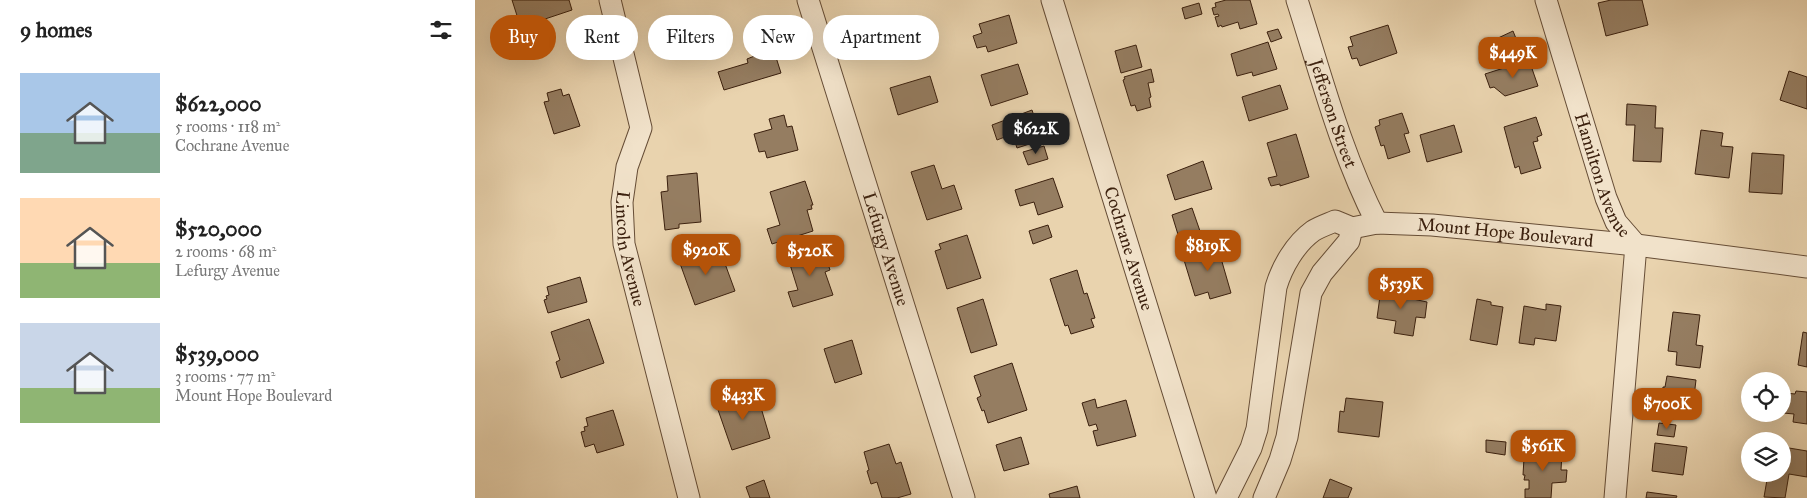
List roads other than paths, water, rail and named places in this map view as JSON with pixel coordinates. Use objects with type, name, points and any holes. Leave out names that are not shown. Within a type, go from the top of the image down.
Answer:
[{"type":"street","name":"Lincoln Avenue","points":[[610,0],[641,128],[627,167],[622,202],[624,244],[689,498]]},
{"type":"street","name":"Lefurgy Avenue","points":[[808,0],[964,498]]},
{"type":"street","name":"Cochrane Avenue","points":[[1052,0],[1205,498]]},
{"type":"street","name":"Jefferson Street","points":[[1297,0],[1347,158],[1377,223]]},
{"type":"street","name":"Hamilton Avenue","points":[[1546,0],[1606,198],[1617,222],[1636,245],[1615,498]]},
{"type":"street","name":"Mount Hope Boulevard","points":[[1226,498],[1251,448],[1257,429],[1276,287],[1283,268],[1296,247],[1313,231],[1335,222],[1352,228],[1377,223],[1433,225],[1636,245],[1807,267]]},
{"type":"street","points":[[1264,498],[1280,460],[1287,437],[1311,292],[1322,273],[1349,241],[1352,228]]}]
